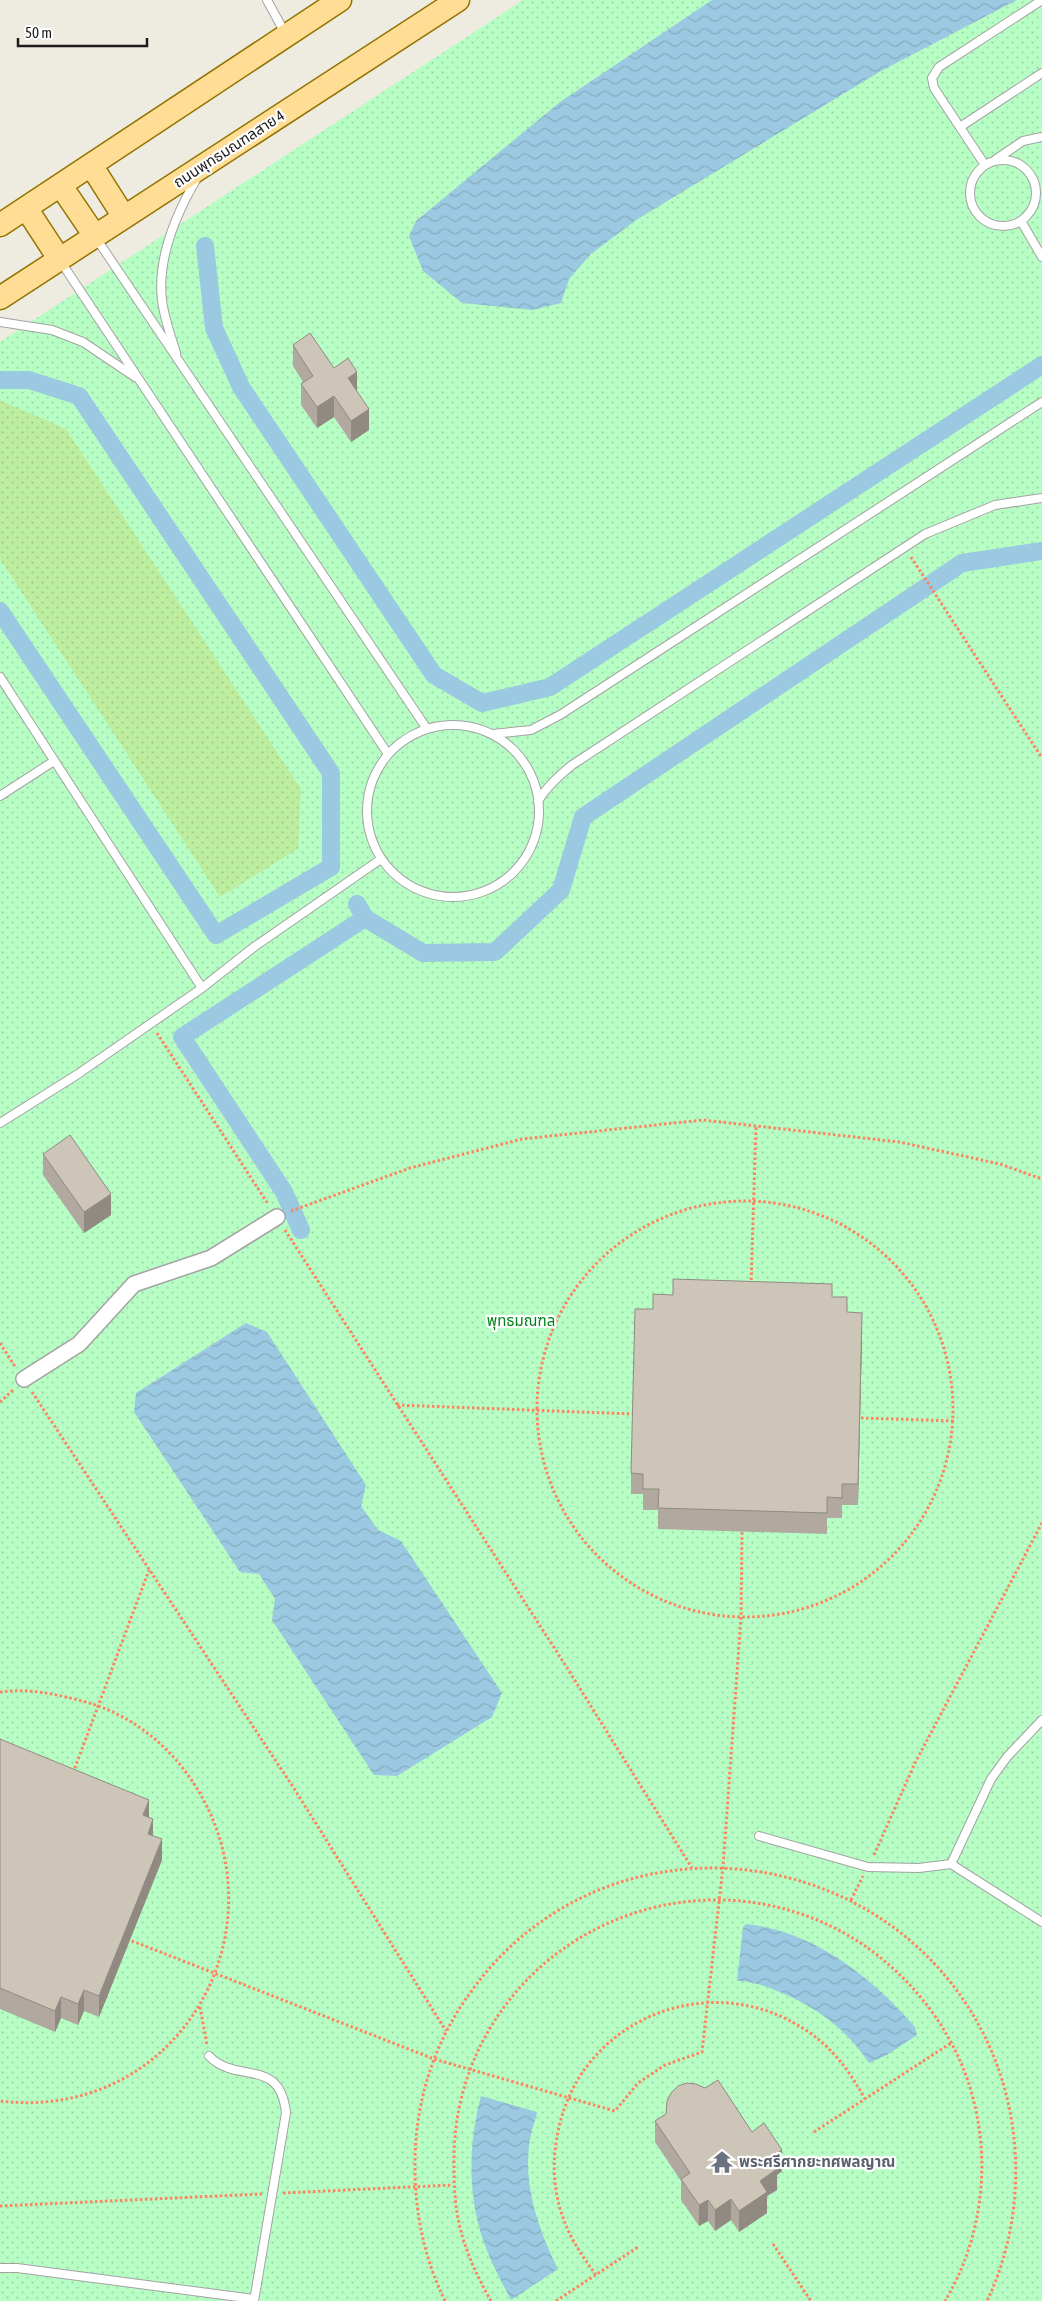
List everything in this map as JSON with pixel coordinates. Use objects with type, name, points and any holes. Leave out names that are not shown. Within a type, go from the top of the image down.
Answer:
[{"type":"main road","points":[[0,225],[340,0]]},
{"type":"main road","name":"ถนนพุทธมณฑลสาย 4","points":[[0,298],[458,0]]},
{"type":"main road","points":[[91,165],[124,216]]},
{"type":"main road","points":[[61,186],[95,236]]},
{"type":"main road","points":[[26,208],[60,260]]},
{"type":"street","points":[[24,1379],[79,1344],[134,1284],[211,1258],[277,1217]]},
{"type":"lane","points":[[266,0],[286,35]]},
{"type":"lane","points":[[985,165],[934,88],[932,78],[940,67],[1042,0]]},
{"type":"lane","points":[[960,127],[1042,73]]},
{"type":"lane","points":[[994,160],[1015,161],[1032,175],[1037,195],[1038,203],[1021,221],[1010,225],[999,226],[988,222],[979,215],[972,206],[971,182],[976,172],[985,165],[1023,141],[1042,137]]},
{"type":"lane","points":[[178,362],[162,300],[162,271],[169,240],[181,207],[196,178],[244,139]]},
{"type":"lane","points":[[1021,221],[1042,257]]},
{"type":"lane","points":[[95,236],[178,362],[427,729]]},
{"type":"lane","points":[[60,260],[388,754]]},
{"type":"lane","points":[[0,322],[52,330],[83,342],[139,380]]},
{"type":"lane","points":[[492,734],[530,730],[560,715],[1042,402]]},
{"type":"lane","points":[[538,801],[558,776],[572,765],[925,534],[995,505],[1042,498]]},
{"type":"lane","points":[[0,677],[202,988]]},
{"type":"lane","points":[[449,725],[471,727],[492,734],[509,746],[523,762],[533,781],[538,801],[537,827],[529,851],[514,872],[494,887],[470,896],[445,897],[420,891],[398,878],[381,859],[372,842],[368,824],[367,805],[370,786],[377,769],[388,754],[406,738],[427,729],[449,725]]},
{"type":"lane","points":[[0,796],[54,761]]},
{"type":"lane","points":[[0,1124],[78,1074],[150,1022],[202,988],[254,947],[381,859]]},
{"type":"lane","points":[[951,1864],[991,1779],[1007,1757],[1042,1720]]},
{"type":"lane","points":[[759,1836],[868,1867],[919,1868],[951,1864],[1042,1922]]},
{"type":"lane","points":[[0,2268],[17,2268],[254,2300],[286,2114],[285,2100],[280,2088],[269,2078],[226,2067],[216,2062],[210,2056]]},
{"type":"path","points":[[905,547],[1042,758]]},
{"type":"path","points":[[150,1022],[564,1664],[692,1868]]},
{"type":"path","points":[[277,1217],[410,1168],[522,1139],[703,1120],[899,1142],[1000,1164],[1042,1179]]},
{"type":"path","points":[[751,1293],[756,1126]]},
{"type":"path","points":[[754,1199],[808,1209],[858,1233],[900,1269],[931,1314],[950,1366],[954,1421],[941,1484],[909,1539],[863,1583],[805,1610],[742,1618],[678,1607],[622,1577],[615,1571],[576,1531],[547,1474],[536,1411],[543,1355],[564,1302],[599,1258],[645,1224],[698,1204],[754,1199]]},
{"type":"path","points":[[0,1343],[295,1790],[446,2031]]},
{"type":"path","points":[[397,1405],[633,1414]]},
{"type":"path","points":[[860,1418],[954,1421]]},
{"type":"path","points":[[850,1900],[868,1867],[915,1763],[1042,1523]]},
{"type":"path","points":[[122,1938],[434,2059],[615,2112],[638,2083],[665,2064],[702,2052],[723,1867],[742,1618],[742,1531]]},
{"type":"path","points":[[70,1779],[150,1570]]},
{"type":"path","points":[[0,1692],[17,1690],[58,1695],[98,1706],[123,1717],[152,1736],[178,1762],[202,1794],[215,1823],[225,1855],[230,1894],[227,1934],[214,1973],[200,2006],[176,2037],[158,2054],[122,2079],[87,2094],[51,2101],[0,2101]]},
{"type":"path","points":[[445,2301],[424,2246],[418,2220],[415,2187],[415,2138],[419,2112],[434,2059],[446,2031],[462,2004],[495,1962],[523,1935],[548,1917],[602,1888],[631,1878],[692,1868],[723,1867],[756,1870],[788,1876],[850,1900],[906,1936],[936,1965],[971,2011],[987,2040],[999,2071],[1008,2103],[1014,2136],[1016,2169],[1015,2202],[1009,2235],[1001,2267],[987,2301]]},
{"type":"path","points":[[490,2301],[467,2251],[459,2222],[454,2185],[454,2131],[460,2101],[469,2070],[486,2035],[508,2001],[535,1971],[567,1946],[602,1926],[640,1911],[680,1902],[719,1900],[761,1904],[800,1914],[855,1940],[888,1964],[908,1982],[930,2008],[951,2043],[966,2077],[974,2104],[980,2132],[982,2170],[979,2207],[970,2244],[957,2278],[945,2301]]},
{"type":"path","points":[[596,2275],[571,2237],[558,2199],[554,2159],[556,2139],[567,2098],[587,2065],[600,2050],[632,2025],[669,2009],[707,2002],[726,2002],[760,2008],[776,2014],[807,2031],[834,2053],[855,2081],[865,2099]]},
{"type":"path","points":[[200,2006],[210,2056]]},
{"type":"path","points":[[814,2132],[951,2043]]},
{"type":"path","points":[[0,2206],[454,2185]]},
{"type":"path","points":[[773,2244],[810,2301]]},
{"type":"path","points":[[556,2301],[638,2247]]},
{"type":"green space","name":"พุทธมณฑล","points":[[523,0],[1042,0],[1042,2301],[0,2301],[0,342]]},
{"type":"green space","points":[[0,400],[66,429],[301,789],[298,849],[220,897],[0,559]]},
{"type":"water","points":[[712,0],[1017,0],[881,71],[636,220],[591,254],[569,279],[561,303],[532,310],[462,303],[423,271],[409,236],[416,221],[560,102]]},
{"type":"water","points":[[246,1323],[267,1332],[366,1485],[361,1506],[378,1530],[401,1541],[502,1693],[492,1717],[397,1776],[374,1775],[272,1620],[275,1599],[259,1574],[240,1572],[134,1412],[136,1393]]},
{"type":"water","points":[[746,1924],[771,1928],[795,1936],[818,1946],[840,1959],[880,1991],[915,2027],[917,2035],[887,2055],[869,2063],[851,2040],[820,2013],[782,1993],[749,1982],[737,1981],[743,1927]]},
{"type":"water","points":[[481,2096],[537,2112],[528,2152],[530,2187],[538,2221],[558,2269],[511,2300],[486,2248],[475,2211],[472,2153]]},
{"type":"building","points":[[310,333],[334,368],[348,358],[357,372],[348,378],[369,409],[351,421],[334,396],[317,407],[301,384],[313,376],[293,345]]},
{"type":"building","points":[[70,1135],[111,1194],[84,1212],[43,1154]]},
{"type":"building","points":[[673,1279],[832,1284],[832,1297],[847,1297],[847,1312],[862,1313],[858,1484],[842,1484],[842,1498],[827,1497],[827,1513],[658,1508],[659,1489],[643,1489],[643,1474],[631,1473],[635,1309],[653,1309],[653,1294],[673,1295]]},
{"type":"building","points":[[0,1739],[149,1800],[143,1815],[153,1819],[148,1834],[162,1839],[99,1996],[84,1990],[78,2004],[61,1997],[55,2011],[0,1988]]},
{"type":"building","name":"พระศรีศากยะทศพลญาณ","points":[[718,2080],[752,2132],[764,2123],[782,2150],[770,2158],[777,2169],[760,2181],[767,2192],[739,2211],[731,2199],[715,2210],[708,2200],[699,2205],[681,2179],[690,2173],[655,2121],[666,2114],[667,2101],[671,2093],[678,2086],[687,2083],[705,2088]]},
{"type":"waterway","points":[[205,246],[214,328],[241,387],[434,675],[482,703],[550,687],[1042,365]]},
{"type":"waterway","points":[[0,380],[29,380],[79,396],[331,773],[331,867],[216,935],[0,611]]},
{"type":"waterway","points":[[301,1230],[284,1192],[182,1037],[365,918],[423,953],[495,952],[561,890],[583,817],[962,563],[1042,551]]},
{"type":"waterway","points":[[357,904],[365,918]]},
{"type":"place","name":"พระศรีศากยะทศพลญาณ","points":[[722,2162]]}]
